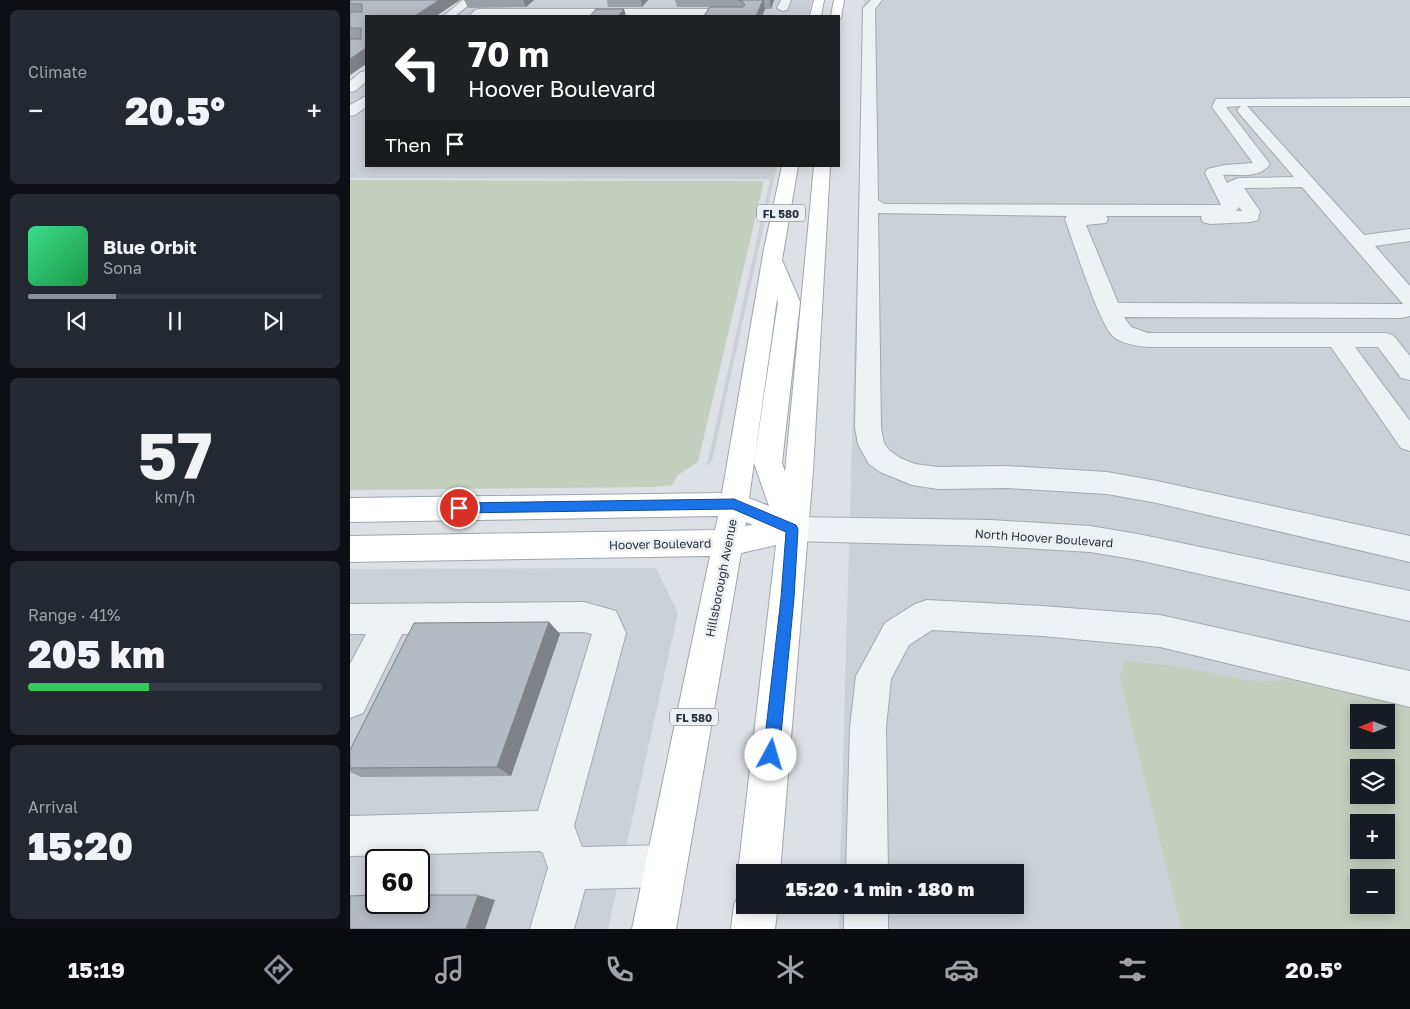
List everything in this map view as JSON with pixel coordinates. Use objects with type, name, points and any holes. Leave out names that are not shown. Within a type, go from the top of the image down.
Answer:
[{"type":"main road","points":[[816,15],[819,0]]},
{"type":"main road","points":[[837,15],[839,0]]},
{"type":"main road","name":"Hillsborough Avenue","points":[[654,929],[728,543],[773,259],[790,167]]},
{"type":"main road","points":[[804,186],[806,167]]},
{"type":"main road","name":"FL 580","points":[[760,864],[799,471],[822,167]]},
{"type":"main road","points":[[801,205],[818,220]]},
{"type":"main road","points":[[773,259],[789,302],[768,463],[792,529]]},
{"type":"main road","points":[[350,510],[734,504],[792,529]]},
{"type":"main road","name":"Hoover Boulevard","points":[[350,550],[728,543],[792,529]]},
{"type":"main road","points":[[753,929],[755,914]]},
{"type":"street","points":[[449,15],[470,0]]},
{"type":"street","points":[[728,12],[734,0]]},
{"type":"street","points":[[877,0],[870,8],[868,428],[871,444],[879,457],[890,465],[912,474],[938,478],[1007,476],[1107,483],[1157,492],[1410,550]]},
{"type":"street","points":[[475,15],[479,12],[635,14],[728,12],[736,15]]},
{"type":"street","points":[[350,76],[365,76]]},
{"type":"street","points":[[350,88],[365,77]]},
{"type":"street","points":[[350,113],[365,101]]},
{"type":"street","points":[[868,201],[876,207],[884,209],[1227,210],[1231,206],[1213,173],[1223,169],[1254,169],[1262,164],[1219,107],[1221,102],[1410,102]]},
{"type":"street","points":[[1408,310],[1360,241],[1244,110],[1410,111]]},
{"type":"street","points":[[350,113],[365,114]]},
{"type":"street","points":[[1307,182],[1238,183],[1234,186],[1251,211],[1251,216],[1244,218],[1074,219],[1115,327],[1122,333],[1148,340],[1385,340]]},
{"type":"street","points":[[1360,241],[1372,242],[1410,235]]},
{"type":"street","points":[[1110,310],[1408,310]]},
{"type":"street","points":[[1363,311],[1410,372]]},
{"type":"street","points":[[1337,339],[1410,441]]},
{"type":"street","name":"North Hoover Boulevard","points":[[792,529],[991,533],[1090,539],[1138,547],[1410,606]]},
{"type":"street","points":[[867,864],[868,727],[874,676],[897,634],[927,615],[1160,631],[1410,689]]},
{"type":"street","points":[[350,620],[584,617],[604,622],[609,633],[560,852],[552,929]]},
{"type":"street","points":[[350,700],[392,619]]},
{"type":"street","points":[[350,836],[541,831],[560,852],[665,866]]},
{"type":"street","points":[[866,914],[866,929]]},
{"type":"shaded area","points":[[474,0],[812,0],[808,15],[453,15]]},
{"type":"shaded area","points":[[864,0],[1410,0],[1410,929],[839,929],[840,914],[1024,914],[1024,864],[840,864]]},
{"type":"shaded area","points":[[365,81],[365,167],[777,167],[712,461],[704,467],[708,461],[770,180],[350,178],[350,92]]},
{"type":"shaded area","points":[[656,568],[678,613],[608,929],[350,929],[350,569]]},
{"type":"green space","points":[[350,180],[764,181],[698,462],[678,475],[672,485],[656,487],[350,490]]},
{"type":"green space","points":[[1125,661],[1176,666],[1258,682],[1280,680],[1303,670],[1410,698],[1410,929],[1182,929],[1120,679]]},
{"type":"building","points":[[350,0],[439,0],[416,15],[365,15],[365,49],[350,59],[350,39],[361,39],[361,28],[350,28],[350,12],[362,12],[362,4],[350,4]]},
{"type":"building","points":[[738,0],[763,0],[756,15],[705,15],[710,7],[743,7],[745,5],[742,1]]},
{"type":"building","points":[[596,9],[624,9],[619,15],[591,15]]},
{"type":"building","points":[[549,622],[497,767],[350,768],[350,750],[414,623]]},
{"type":"building","points":[[365,895],[365,914],[430,914],[430,895],[478,895],[466,929],[350,929],[350,896]]},
{"type":"route","points":[[459,508],[734,504],[792,529],[771,755]]}]
